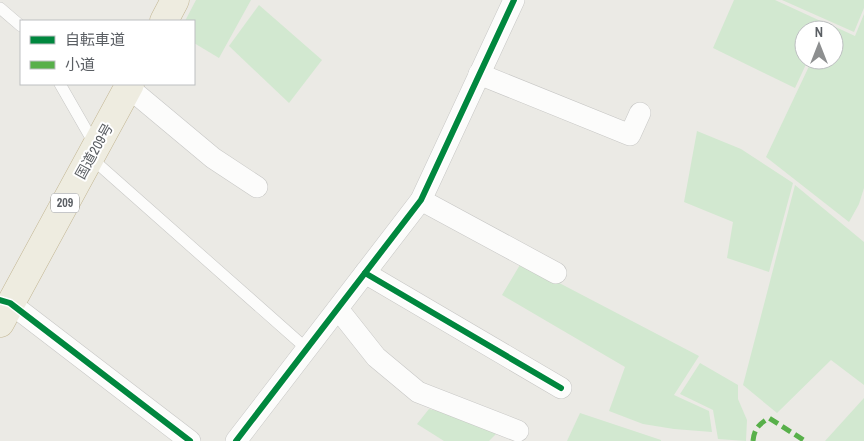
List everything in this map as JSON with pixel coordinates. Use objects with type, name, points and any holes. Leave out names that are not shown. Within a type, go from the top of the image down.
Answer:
[{"type":"highway","points":[[165,20],[175,0]]},
{"type":"highway","name":"国道209号","points":[[5,313],[129,85]]},
{"type":"street","points":[[236,441],[421,200],[514,0]]},
{"type":"street","points":[[480,74],[630,135],[640,113]]},
{"type":"street","points":[[129,85],[213,158],[257,187]]},
{"type":"street","points":[[421,200],[556,273]]},
{"type":"street","points":[[365,273],[561,388]]},
{"type":"street","points":[[338,309],[376,357],[418,392],[518,431]]},
{"type":"street","points":[[5,313],[190,441]]},
{"type":"lane","points":[[0,8],[20,25]]},
{"type":"lane","points":[[60,85],[93,152],[307,350]]},
{"type":"green space","points":[[196,0],[251,0],[219,58],[195,44],[195,20],[186,20]]},
{"type":"green space","points":[[734,0],[775,0],[818,20],[794,20],[794,70],[803,70],[795,88],[713,48]]},
{"type":"green space","points":[[782,0],[864,0],[864,8],[854,32],[844,28],[844,20],[827,20]]},
{"type":"green space","points":[[259,5],[322,60],[289,103],[229,46]]},
{"type":"green space","points":[[864,14],[864,188],[859,204],[849,222],[766,157],[807,70],[844,70],[844,31],[855,36]]},
{"type":"green space","points":[[697,131],[741,149],[793,183],[769,272],[727,258],[733,222],[684,202]]},
{"type":"green space","points":[[795,185],[864,242],[864,385],[831,360],[777,413],[743,385]]},
{"type":"green space","points":[[521,263],[699,356],[674,395],[709,411],[712,432],[643,424],[609,411],[625,367],[502,295]]},
{"type":"green space","points":[[700,363],[738,385],[738,399],[747,420],[746,441],[718,439],[713,410],[680,394]]},
{"type":"green space","points":[[864,398],[864,441],[825,441]]},
{"type":"green space","points":[[429,409],[493,424],[499,431],[489,441],[444,441],[417,424]]},
{"type":"green space","points":[[580,413],[661,440],[661,441],[567,441]]},
{"type":"marked path","points":[[753,441],[758,427],[769,418],[805,441]]},
{"type":"cycle path","points":[[236,441],[421,200],[514,0]]},
{"type":"cycle path","points":[[365,273],[561,388]]},
{"type":"cycle path","points":[[0,300],[10,303],[190,441]]}]
